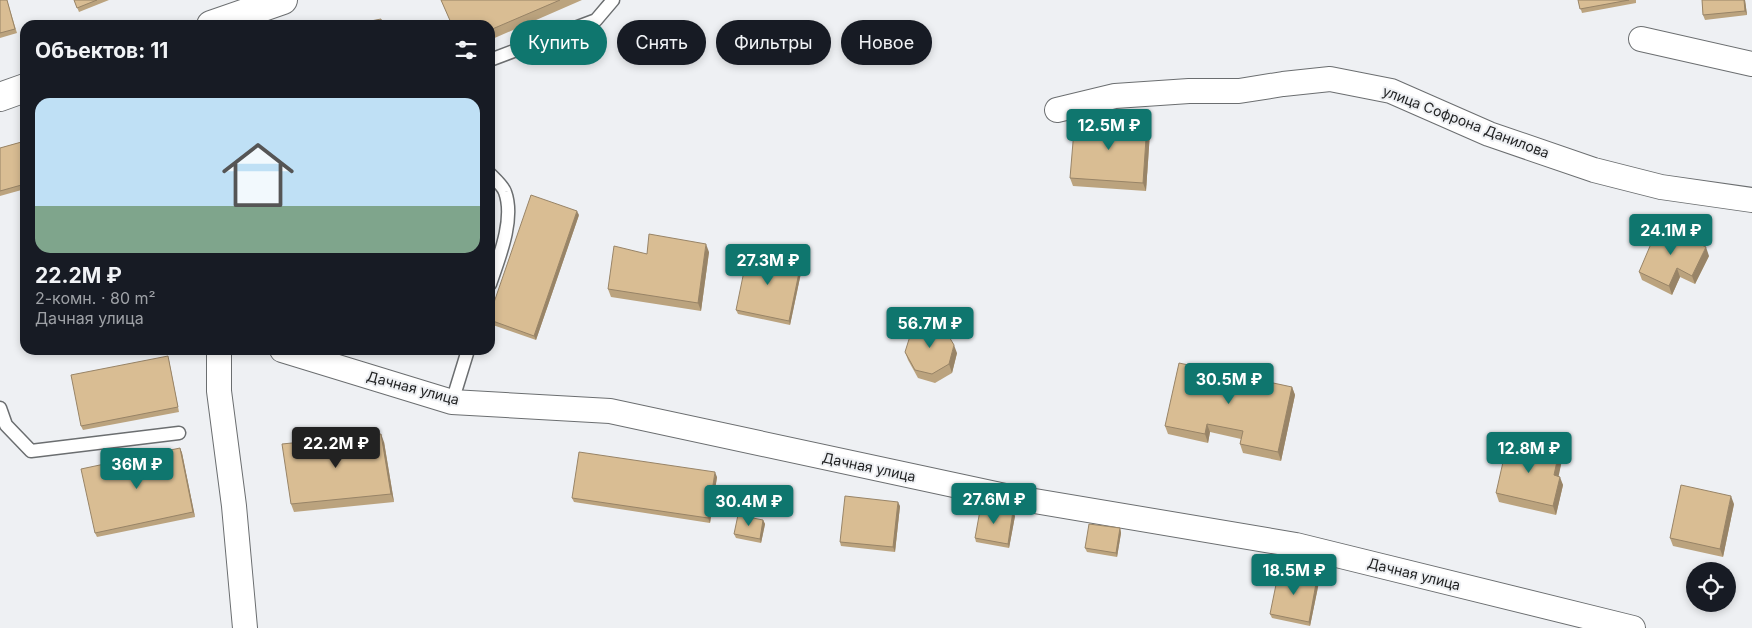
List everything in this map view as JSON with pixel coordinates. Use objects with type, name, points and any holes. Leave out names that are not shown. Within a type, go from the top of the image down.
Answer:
[{"type":"main road","points":[[225,20],[283,0]]},
{"type":"main road","points":[[0,97],[20,90]]},
{"type":"street","points":[[1641,39],[1752,64]]},
{"type":"street","name":"улица Софрона Данилова","points":[[1057,110],[1115,96],[1189,91],[1239,91],[1330,79],[1391,91],[1489,134],[1594,170],[1661,187],[1752,200]]},
{"type":"street","points":[[219,355],[218,391],[234,506],[245,628]]},
{"type":"street","name":"Дачная улица","points":[[298,355],[452,402],[610,410],[1005,496],[1296,544],[1634,628]]},
{"type":"lane","points":[[495,58],[596,20],[613,0]]},
{"type":"lane","points":[[495,180],[505,192],[509,217],[495,268]]},
{"type":"lane","points":[[452,402],[466,355]]},
{"type":"lane","points":[[0,408],[6,425],[31,451],[179,433]]},
{"type":"building","points":[[0,0],[7,0],[15,29],[0,33]]},
{"type":"building","points":[[74,0],[97,0],[77,8]]},
{"type":"building","points":[[441,0],[560,0],[495,28],[495,20],[450,20]]},
{"type":"building","points":[[1578,0],[1629,0],[1580,9]]},
{"type":"building","points":[[1702,0],[1744,0],[1745,11],[1703,15]]},
{"type":"building","points":[[1075,118],[1147,124],[1143,183],[1070,178]]},
{"type":"building","points":[[20,142],[20,185],[0,191],[0,148]]},
{"type":"building","points":[[531,195],[577,211],[534,336],[495,322],[495,299]]},
{"type":"building","points":[[1659,225],[1706,247],[1692,276],[1677,268],[1669,286],[1639,272]]},
{"type":"building","points":[[649,234],[706,244],[698,303],[608,289],[614,246],[647,254]]},
{"type":"building","points":[[748,252],[801,263],[789,321],[736,310]]},
{"type":"building","points":[[927,325],[945,330],[954,345],[949,364],[932,374],[915,370],[905,352],[911,333]]},
{"type":"building","points":[[168,356],[178,407],[81,426],[71,375]]},
{"type":"building","points":[[1179,363],[1292,387],[1278,452],[1240,444],[1243,431],[1207,424],[1205,434],[1165,426]]},
{"type":"building","points":[[381,434],[391,494],[291,504],[282,444]]},
{"type":"building","points":[[1508,440],[1559,452],[1554,475],[1560,477],[1553,506],[1496,493]]},
{"type":"building","points":[[180,448],[193,512],[95,533],[81,469]]},
{"type":"building","points":[[579,452],[715,472],[708,518],[572,498]]},
{"type":"building","points":[[1681,485],[1731,496],[1720,549],[1670,538]]},
{"type":"building","points":[[845,496],[898,502],[893,547],[840,542]]},
{"type":"building","points":[[981,505],[1013,511],[1008,544],[975,538]]},
{"type":"building","points":[[738,515],[763,520],[760,539],[734,534]]},
{"type":"building","points":[[1089,524],[1120,528],[1116,553],[1085,548]]},
{"type":"building","points":[[1279,570],[1317,578],[1309,622],[1270,614]]}]
